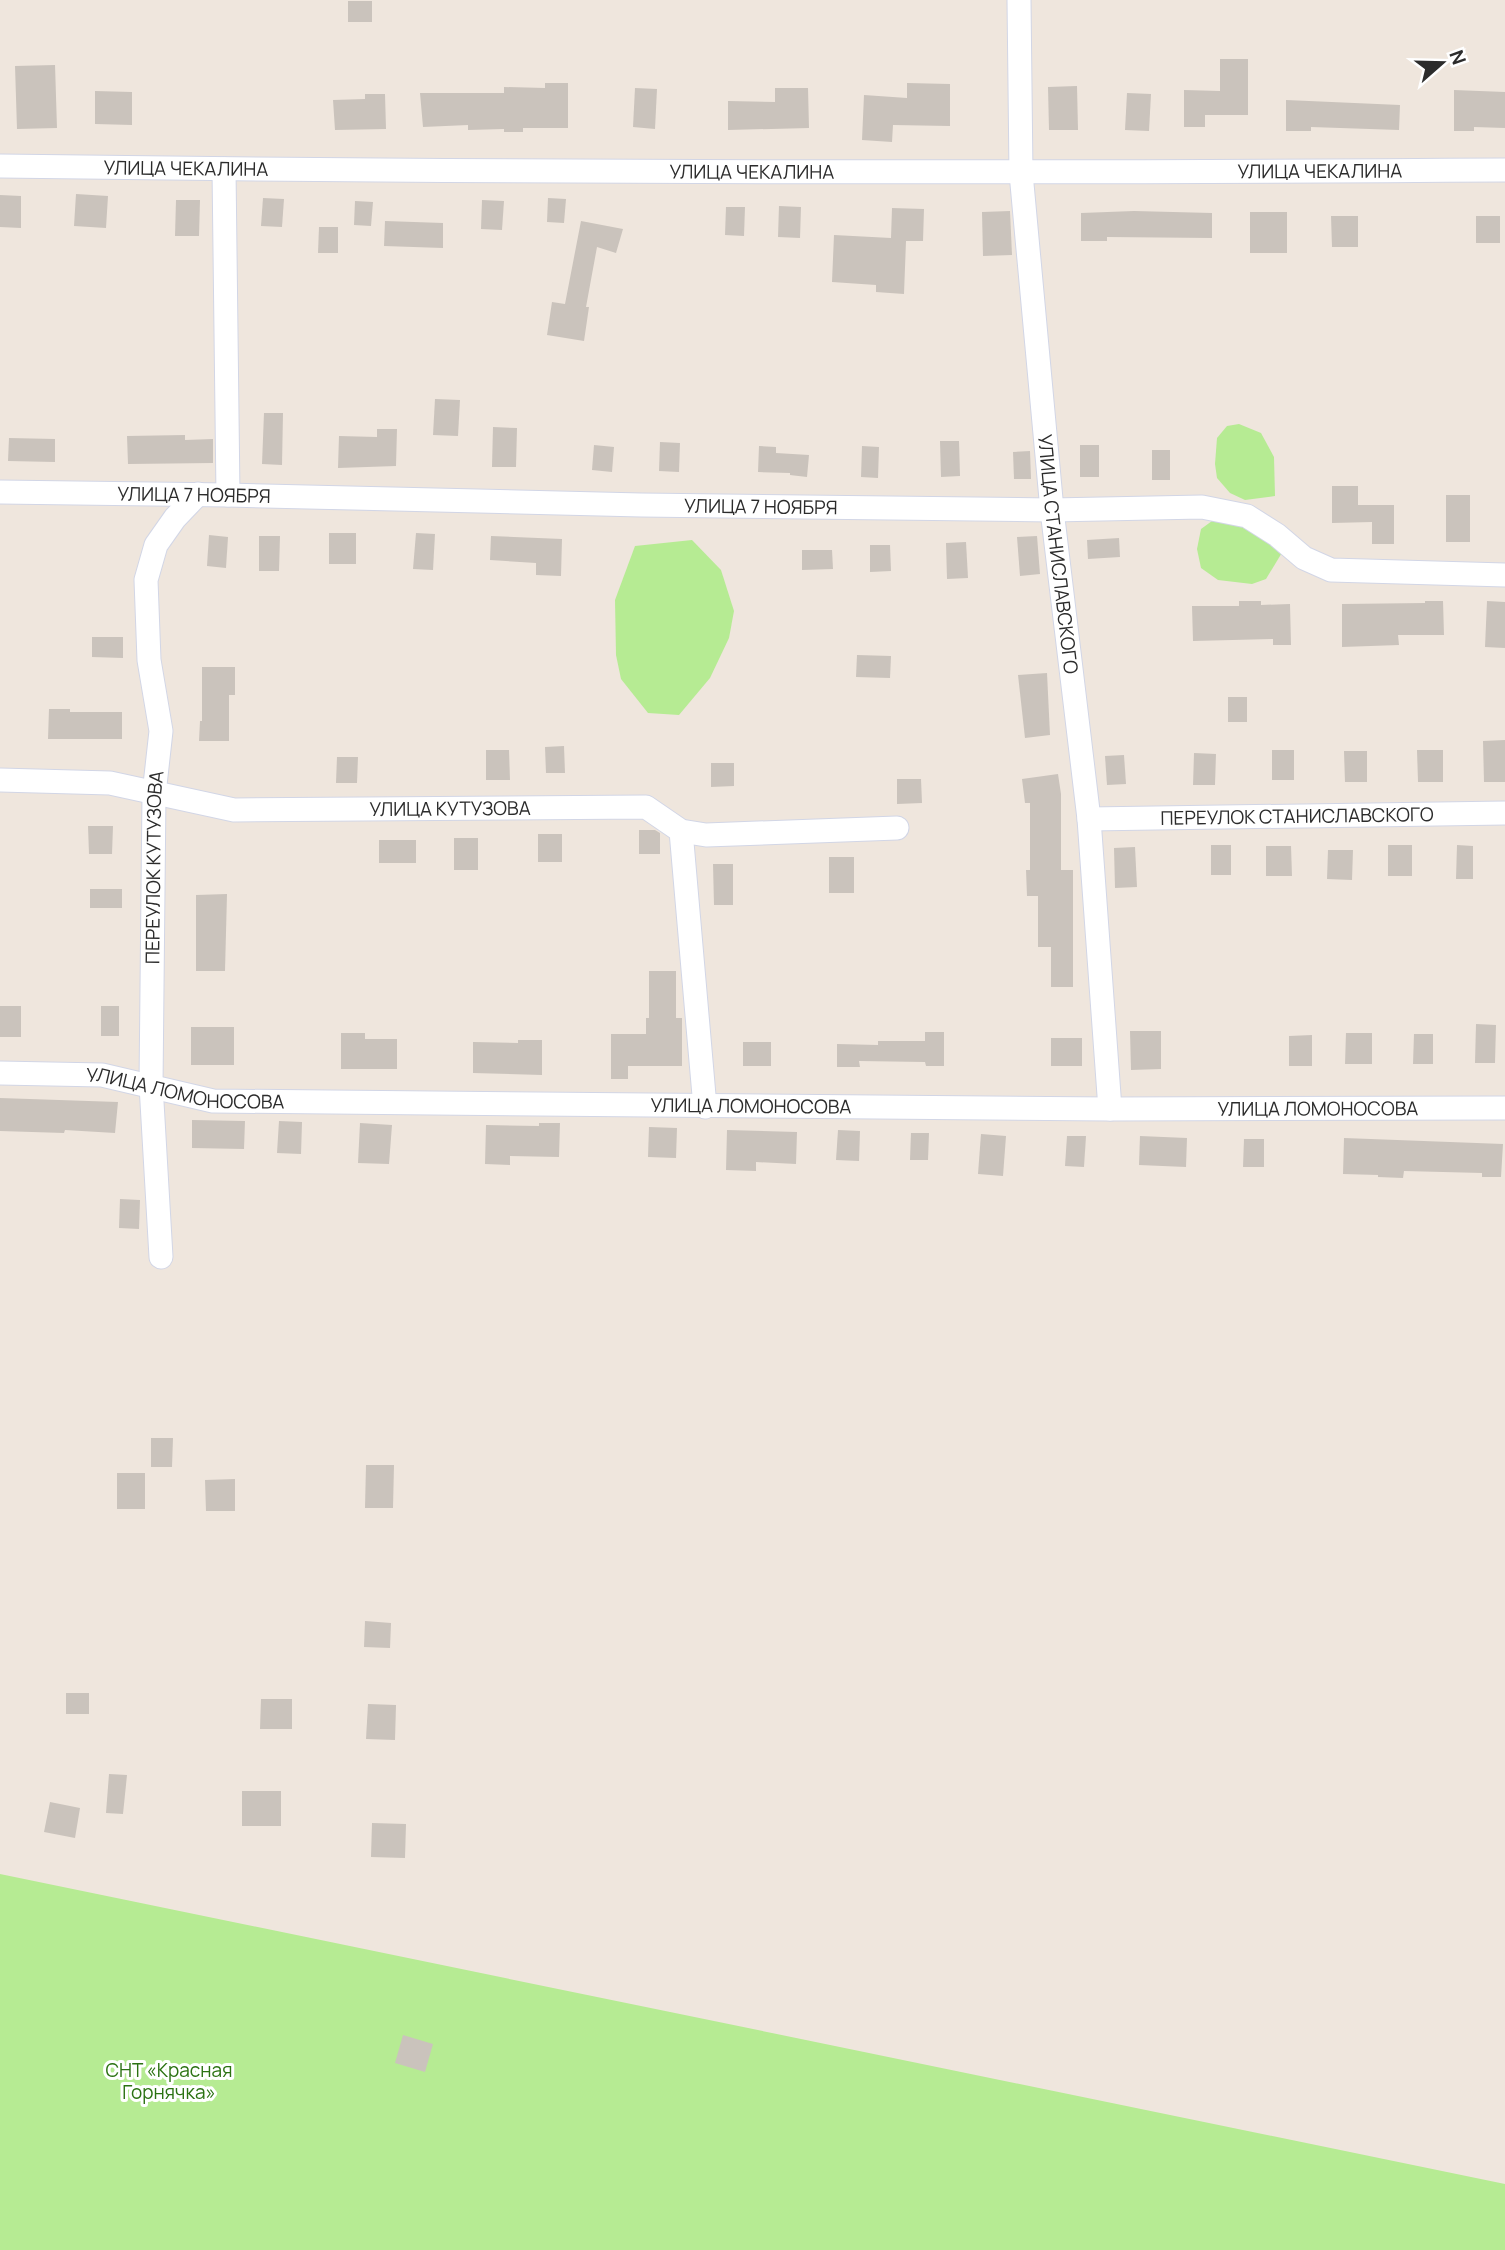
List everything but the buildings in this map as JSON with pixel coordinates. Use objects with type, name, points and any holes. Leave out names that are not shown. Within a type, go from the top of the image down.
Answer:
[{"type":"street","name":"УЛИЦА СТАНИСЛАВСКОГО","points":[[1019,0],[1020,173],[1052,510],[1089,819],[1110,1109]]},
{"type":"street","name":"УЛИЦА ЧЕКАЛИНА","points":[[0,166],[1020,173],[1505,170]]},
{"type":"street","points":[[224,169],[228,495]]},
{"type":"street","name":"УЛИЦА 7 НОЯБРЯ","points":[[0,492],[641,505],[1052,510],[1202,507],[1247,516],[1277,535],[1304,558],[1331,570],[1505,575]]},
{"type":"street","name":"ПЕРЕУЛОК КУТУЗОВА","points":[[161,1257],[151,1085],[154,794],[161,731],[149,660],[146,580],[156,545],[175,518],[198,494]]},
{"type":"street","name":"УЛИЦА КУТУЗОВА","points":[[0,780],[110,783],[234,810],[646,807],[681,831],[706,835],[897,828]]},
{"type":"street","name":"ПЕРЕУЛОК СТАНИСЛАВСКОГО","points":[[1089,819],[1505,813]]},
{"type":"street","points":[[681,831],[705,1107]]},
{"type":"street","name":"УЛИЦА ЛОМОНОСОВА","points":[[0,1073],[102,1075],[213,1101],[705,1107],[1505,1108]]},
{"type":"green space","points":[[1239,424],[1261,433],[1274,457],[1275,496],[1245,500],[1230,493],[1217,478],[1217,438],[1227,426]]},
{"type":"green space","points":[[1227,519],[1258,527],[1283,551],[1266,579],[1252,584],[1218,580],[1201,568],[1197,549],[1201,529],[1212,521]]},
{"type":"green space","points":[[692,540],[721,570],[734,611],[729,638],[710,678],[679,715],[648,713],[621,679],[616,655],[615,600],[635,546]]},
{"type":"green space","name":"СНТ «Красная Горнячка»","points":[[0,1874],[1505,2184],[1505,2250],[0,2250]]}]
